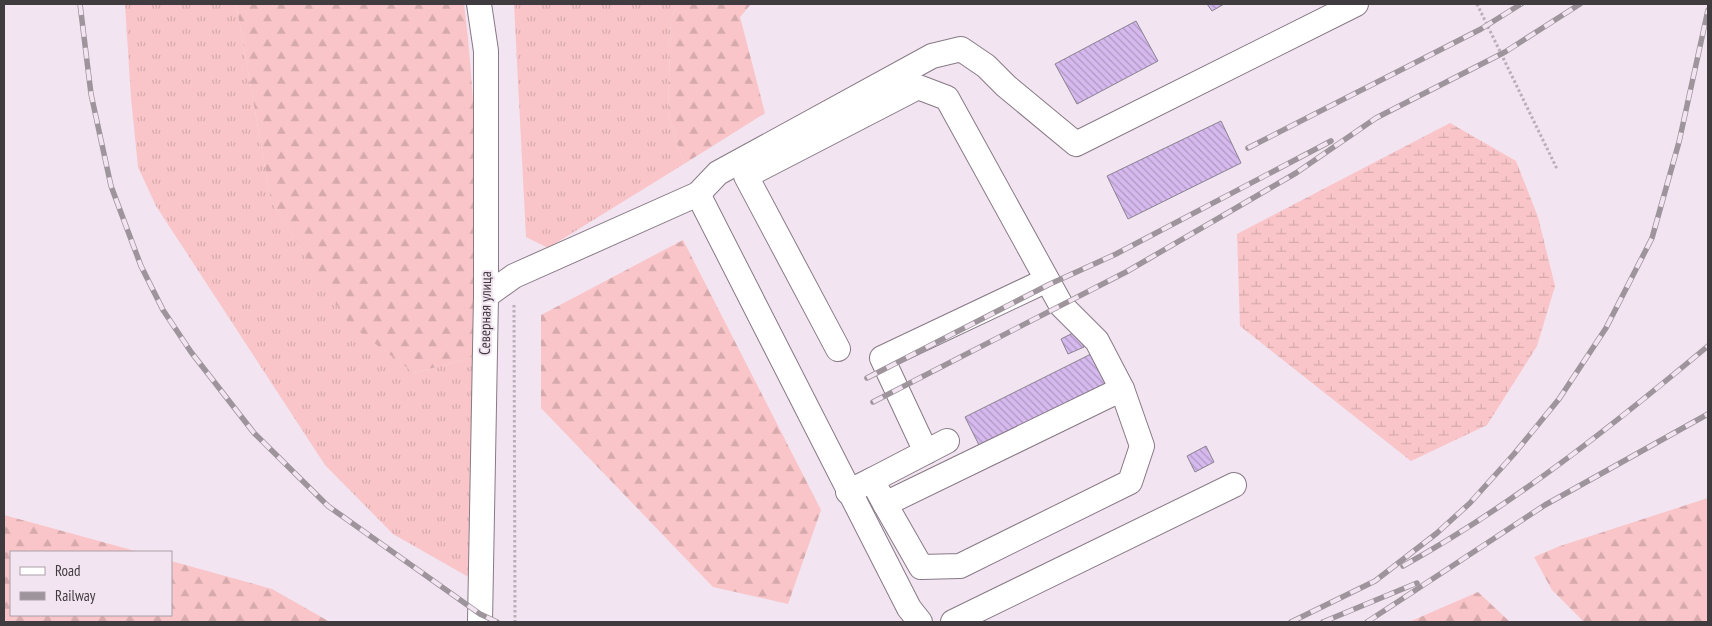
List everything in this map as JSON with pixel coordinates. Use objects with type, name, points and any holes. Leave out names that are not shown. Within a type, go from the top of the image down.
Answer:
[{"type":"street","name":"Северная улица","points":[[479,4],[486,51],[486,296],[480,622]]},
{"type":"street","points":[[486,296],[514,276],[698,194],[718,173],[932,56],[961,49],[986,66],[1006,86],[1076,144],[1356,4]]},
{"type":"street","points":[[838,349],[746,176],[918,87],[947,98],[1061,305],[1097,341],[1122,389],[1142,446],[1130,482],[960,566],[921,566],[872,480]]},
{"type":"street","points":[[698,194],[848,492],[909,608],[920,622]]},
{"type":"street","points":[[926,452],[882,358],[1047,280]]},
{"type":"street","points":[[885,504],[1122,389]]},
{"type":"street","points":[[848,492],[947,441]]},
{"type":"street","points":[[953,622],[1234,485]]},
{"type":"path","points":[[1477,4],[1557,169]]},
{"type":"green space","points":[[125,4],[236,4],[271,201],[349,323],[414,373],[477,356],[472,579],[393,534],[325,465],[156,206],[138,167]]},
{"type":"green space","points":[[236,4],[464,4],[475,136],[477,356],[414,373],[349,324],[271,201]]},
{"type":"green space","points":[[514,4],[678,4],[671,17],[668,113],[684,164],[548,248],[526,237]]},
{"type":"green space","points":[[678,4],[751,4],[740,17],[765,113],[684,164],[668,113],[671,17]]},
{"type":"green space","points":[[1450,123],[1516,161],[1538,217],[1555,286],[1537,346],[1487,425],[1411,461],[1240,326],[1237,234]]},
{"type":"green space","points":[[683,240],[821,510],[788,604],[713,587],[541,408],[541,315]]},
{"type":"green space","points":[[1708,498],[1708,622],[1584,622],[1552,590],[1534,557],[1560,546]]},
{"type":"green space","points":[[4,515],[135,551],[10,551],[10,616],[172,616],[172,561],[272,589],[330,622],[4,622]]},
{"type":"green space","points":[[1478,592],[1510,622],[1409,622]]},
{"type":"building","points":[[1207,4],[1224,4],[1212,11]]},
{"type":"building","points":[[1136,21],[1158,61],[1077,104],[1055,64]]},
{"type":"building","points":[[1221,121],[1241,163],[1128,219],[1107,176]]},
{"type":"building","points":[[1077,331],[1084,347],[1068,354],[1061,339]]},
{"type":"building","points":[[1091,354],[1108,388],[982,451],[965,417]]},
{"type":"building","points":[[1206,446],[1214,462],[1195,472],[1187,456]]},
{"type":"railway","points":[[80,4],[91,94],[111,186],[141,266],[163,310],[191,352],[254,433],[328,506],[480,614],[497,622]]},
{"type":"railway","points":[[1248,148],[1481,29],[1521,4]]},
{"type":"railway","points":[[873,402],[1126,272],[1296,173],[1376,118],[1505,52],[1580,4]]},
{"type":"railway","points":[[1291,622],[1375,581],[1437,533],[1470,503],[1514,454],[1559,399],[1606,328],[1652,238],[1679,142],[1708,10]]},
{"type":"railway","points":[[867,378],[1050,284],[1116,254],[1331,141]]},
{"type":"railway","points":[[1403,566],[1523,491],[1598,435],[1708,346]]},
{"type":"railway","points":[[1367,622],[1545,505],[1708,414]]},
{"type":"railway","points":[[1323,622],[1417,583]]}]
